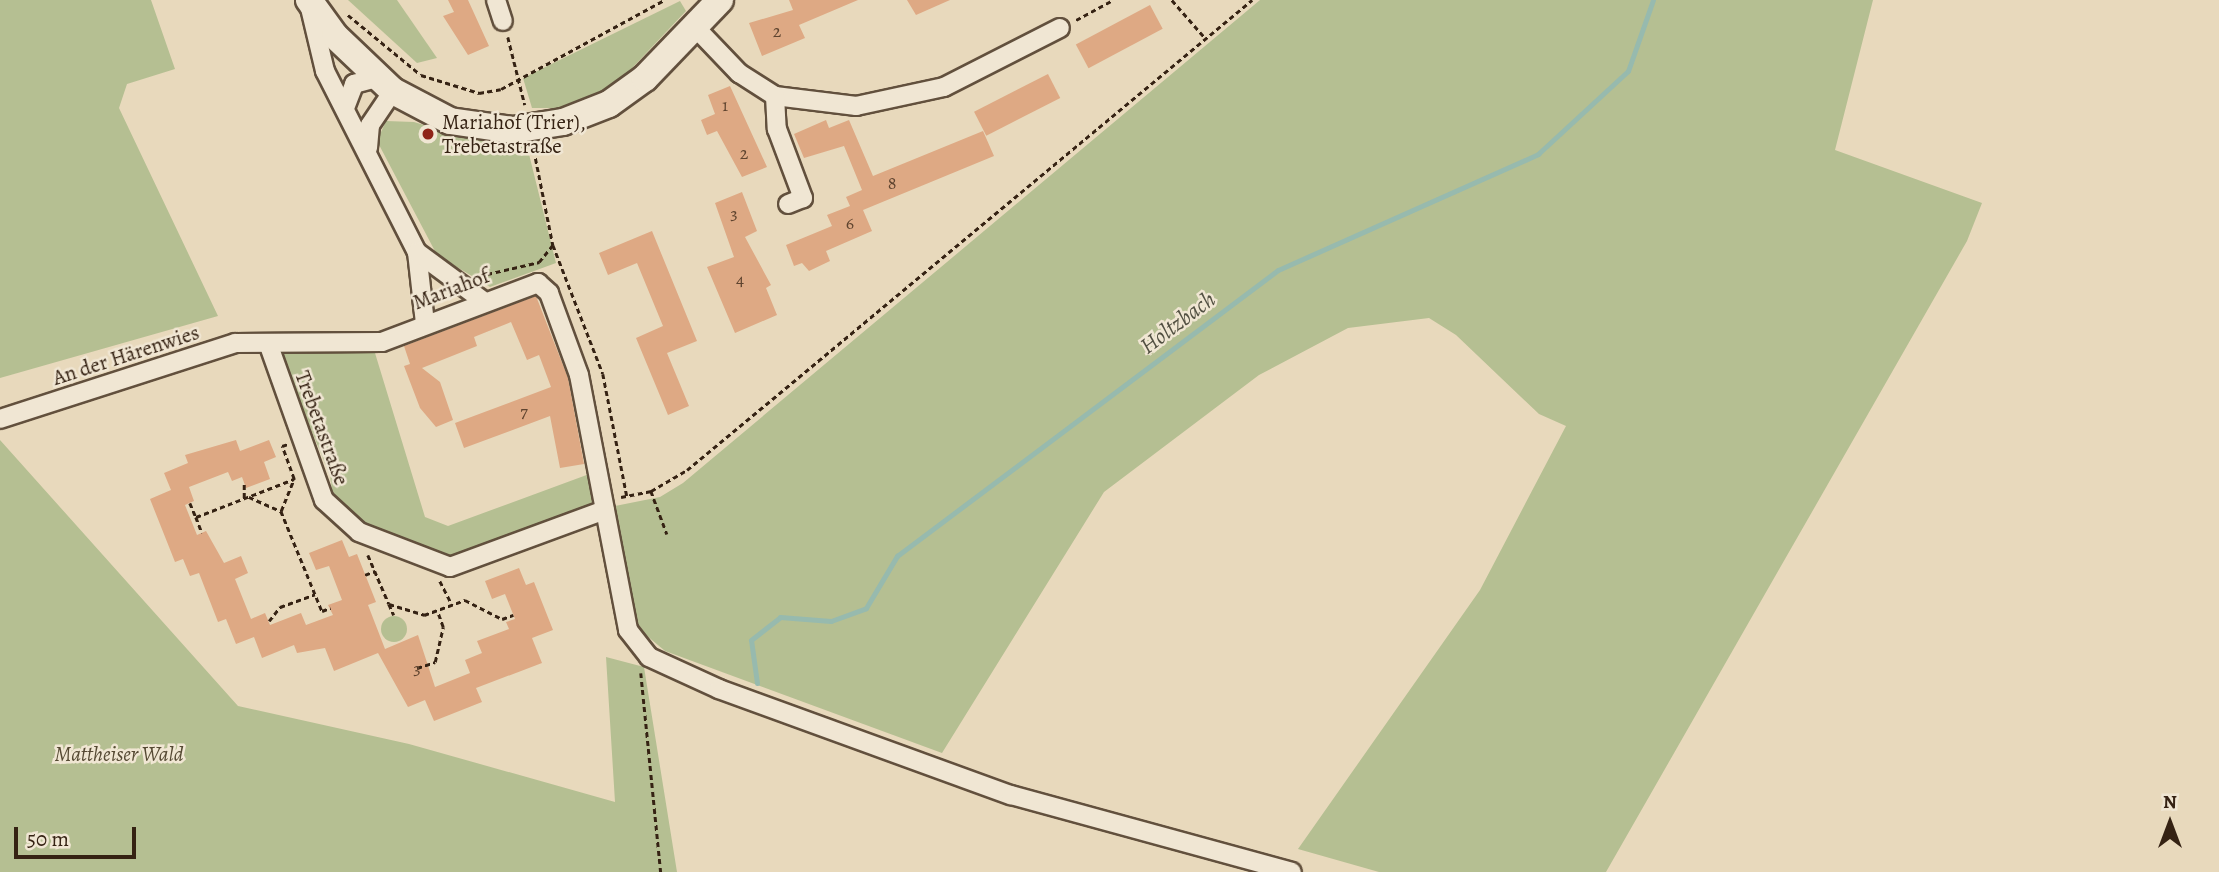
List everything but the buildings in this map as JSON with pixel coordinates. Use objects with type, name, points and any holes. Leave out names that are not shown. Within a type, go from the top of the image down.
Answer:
[{"type":"street","points":[[309,0],[384,85],[464,125],[513,130],[563,122],[620,97],[720,0]]},
{"type":"street","points":[[309,0],[326,71],[417,252],[425,323]]},
{"type":"street","points":[[496,0],[503,21]]},
{"type":"street","points":[[695,27],[739,73],[775,96],[820,106],[902,100],[944,87],[1060,28]]},
{"type":"street","points":[[345,108],[354,84],[384,85]]},
{"type":"street","points":[[369,152],[370,125],[384,85]]},
{"type":"street","points":[[775,96],[777,129],[803,198],[788,204]]},
{"type":"street","points":[[417,252],[482,300]]},
{"type":"street","name":"Mariahof","points":[[382,342],[482,300],[538,283],[549,293],[579,375],[606,510]]},
{"type":"street","name":"Trebetastraße","points":[[382,342],[268,343],[324,500],[359,532],[450,567],[606,510]]},
{"type":"street","name":"An der Härenwies","points":[[0,419],[235,344],[268,343]]},
{"type":"street","points":[[606,510],[628,630],[649,657],[719,689],[1011,795],[1292,872]]},
{"type":"path","points":[[345,13],[421,75],[479,93],[500,89],[664,0]]},
{"type":"path","points":[[1060,28],[1113,0]]},
{"type":"path","points":[[1172,0],[1206,39]]},
{"type":"path","points":[[564,271],[603,373],[627,496],[651,491],[687,470],[1252,0]]},
{"type":"path","points":[[465,288],[473,278],[539,262],[553,245]]},
{"type":"path","points":[[285,453],[294,479],[281,511],[322,611],[330,608]]},
{"type":"path","points":[[196,517],[294,479]]},
{"type":"path","points":[[244,484],[247,498]]},
{"type":"path","points":[[651,491],[667,534]]},
{"type":"path","points":[[247,498],[281,511]]},
{"type":"path","points":[[190,503],[202,533]]},
{"type":"path","points":[[368,555],[394,615]]},
{"type":"path","points":[[365,575],[375,571]]},
{"type":"path","points":[[442,583],[452,605]]},
{"type":"path","points":[[269,621],[280,607],[315,593]]},
{"type":"path","points":[[389,604],[424,615],[465,600],[502,619],[513,615]]},
{"type":"path","points":[[417,668],[435,662],[443,627],[437,611]]},
{"type":"path","points":[[649,657],[640,669],[661,872]]},
{"type":"green space","points":[[0,0],[151,0],[175,69],[127,84],[119,108],[218,316],[0,378]]},
{"type":"green space","points":[[348,0],[397,0],[437,58],[417,63]]},
{"type":"green space","points":[[1260,0],[1873,0],[1835,150],[1982,203],[1967,241],[1606,872],[1379,872],[1298,849],[1480,590],[1566,426],[1539,414],[1456,335],[1429,318],[1348,328],[1259,375],[1104,492],[942,753],[665,651],[633,624],[615,506],[660,497],[683,483]]},
{"type":"green space","points":[[680,1],[686,11],[617,84],[562,108],[532,108],[523,78]]},
{"type":"green space","points":[[386,121],[414,122],[474,140],[526,142],[556,263],[490,287],[437,255],[377,141]]},
{"type":"green space","points":[[280,353],[375,353],[425,517],[448,526],[592,473],[593,507],[448,558],[357,522],[335,510],[330,476]]},
{"type":"green space","name":"Mattheiser Wald","points":[[0,440],[238,706],[409,744],[615,802],[606,657],[644,667],[677,872],[0,872]]},
{"type":"green space","points":[[394,616],[403,620],[407,629],[403,638],[394,642],[385,638],[381,629],[385,620]]},
{"type":"waterway","name":"Holtzbach","points":[[757,683],[751,640],[780,617],[831,621],[866,608],[897,556],[1278,270],[1538,154],[1628,71],[1653,0]]},
{"type":"place","name":"Mariahof (Trier), Trebetastraße","points":[[428,134]]}]
